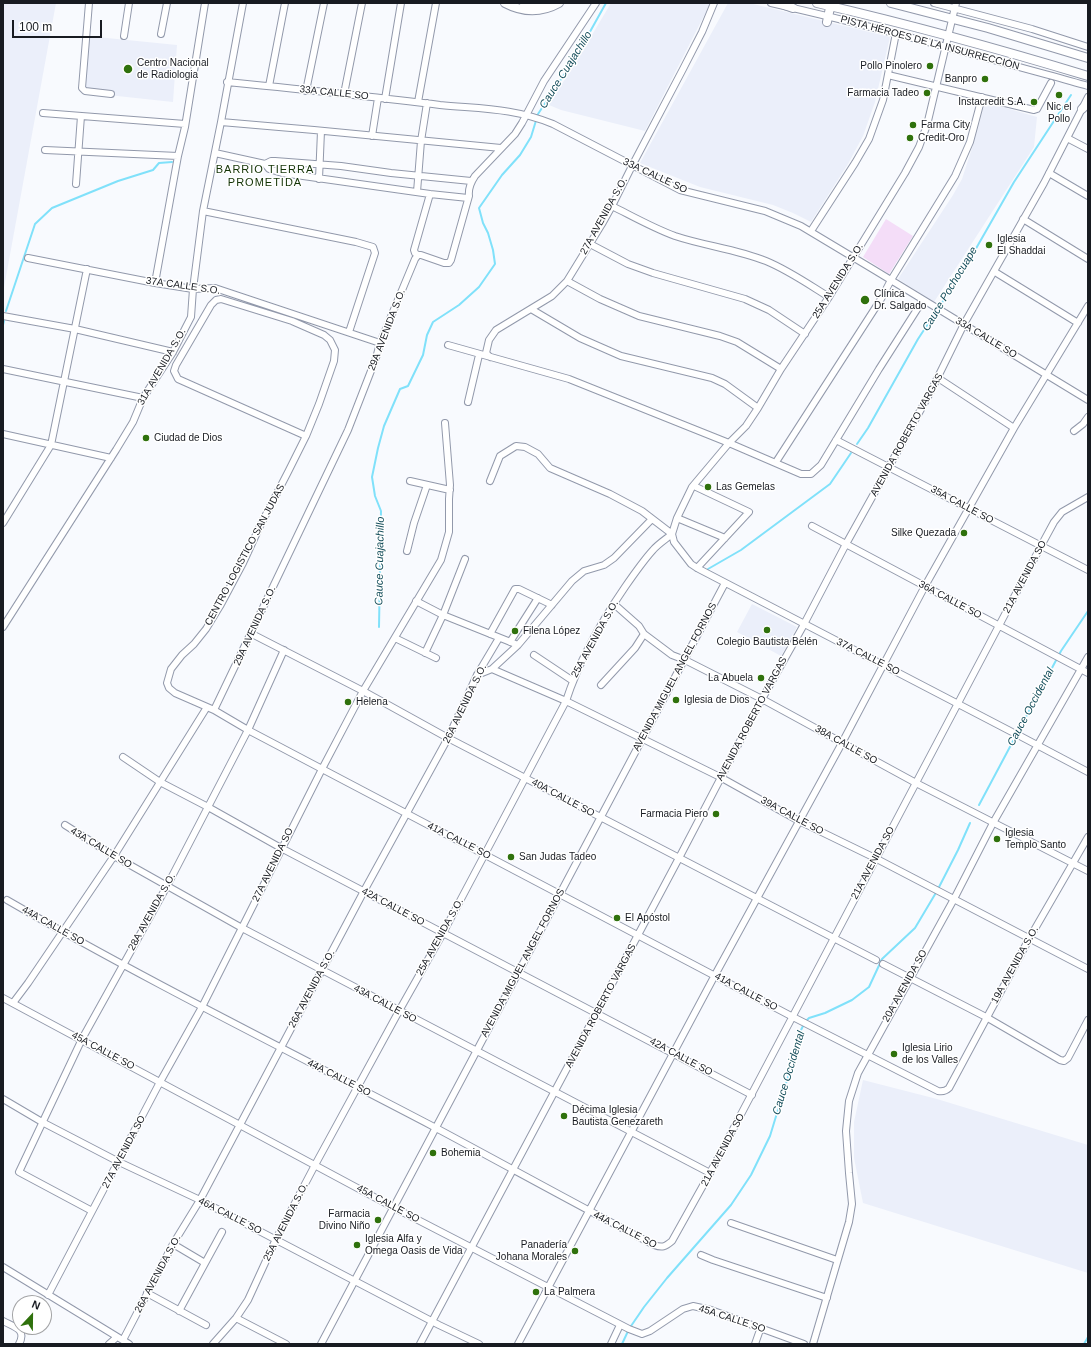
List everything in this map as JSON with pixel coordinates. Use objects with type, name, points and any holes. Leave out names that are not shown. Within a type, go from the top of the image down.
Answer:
[{"type":"main road","points":[[505,3],[520,10],[534,11],[549,8],[559,3]]},
{"type":"main road","points":[[524,3],[536,5],[547,3]]},
{"type":"main road","points":[[779,3],[793,8]]},
{"type":"main road","name":"PISTA HÉROES DE LA INSURRECCIÓN","points":[[817,3],[830,4],[1020,55],[1088,76]]},
{"type":"main road","points":[[891,3],[1015,35],[1088,58]]},
{"type":"main road","points":[[827,19],[830,4]]},
{"type":"street","points":[[90,3],[82,88],[85,91],[111,94]]},
{"type":"street","points":[[124,36],[129,3]]},
{"type":"street","points":[[161,34],[167,3]]},
{"type":"street","points":[[155,283],[185,124],[205,3]]},
{"type":"street","name":"31A AVENIDA S.O.","points":[[3,626],[133,422],[143,398],[173,352],[191,317],[193,288],[203,211],[221,122],[242,3]]},
{"type":"street","points":[[269,86],[285,3]]},
{"type":"street","points":[[306,91],[324,3]]},
{"type":"street","points":[[344,94],[362,3]]},
{"type":"street","points":[[385,99],[401,3]]},
{"type":"street","points":[[418,102],[436,3]]},
{"type":"street","points":[[430,194],[414,253],[444,263],[449,263],[468,198],[468,189],[471,181],[515,134],[528,115],[544,81],[596,3]]},
{"type":"street","name":"27A AVENIDA S.O.","points":[[490,357],[486,353],[486,348],[489,340],[496,330],[552,296],[567,281],[612,206],[702,32],[714,3]]},
{"type":"street","name":"PISTA HÉROES DE LA INSURRECCIÓN","points":[[772,3],[827,19],[896,33],[946,46],[1088,86]]},
{"type":"street","points":[[934,3],[956,6],[1088,47]]},
{"type":"street","name":"25A AVENIDA S.O.","points":[[213,1344],[236,1318],[248,1300],[276,1239],[399,1011],[443,933],[566,701],[573,681],[594,638],[614,604],[639,567],[654,549],[672,534],[677,518],[694,486],[746,426],[781,369],[829,297],[895,190],[918,147],[927,125],[956,6]]},
{"type":"street","points":[[811,231],[869,139],[883,100],[896,33]]},
{"type":"street","points":[[888,75],[937,88],[1034,110],[1037,109],[1051,83]]},
{"type":"street","name":"33A CALLE SO","points":[[227,82],[385,99],[489,108],[528,115],[540,119],[553,124],[680,190],[765,211],[811,231],[1088,400]]},
{"type":"street","points":[[776,462],[881,299],[891,280],[955,176],[970,142],[982,97]]},
{"type":"street","name":"AVENIDA ROBERTO VARGAS","points":[[420,1344],[514,1170],[679,858],[720,777],[938,378],[964,324],[995,272],[1049,173],[1085,106],[1088,97]]},
{"type":"street","points":[[372,136],[378,98]]},
{"type":"street","points":[[417,192],[421,141],[427,103]]},
{"type":"street","points":[[43,113],[185,124]]},
{"type":"street","points":[[76,184],[81,116]]},
{"type":"street","points":[[221,122],[321,130],[501,148]]},
{"type":"street","points":[[319,179],[321,130]]},
{"type":"street","points":[[1069,139],[1088,149]]},
{"type":"street","points":[[44,150],[178,156]]},
{"type":"street","points":[[215,153],[265,164],[269,169],[282,173],[468,198]]},
{"type":"street","points":[[265,164],[275,161],[319,164],[471,181]]},
{"type":"street","points":[[1049,173],[1088,196]]},
{"type":"street","points":[[612,206],[675,236],[744,253],[766,261],[785,270],[829,297]]},
{"type":"street","points":[[203,211],[356,242],[373,247],[375,253],[349,332]]},
{"type":"street","points":[[1023,219],[1088,259]]},
{"type":"street","points":[[590,244],[628,264],[653,273],[745,298],[769,310],[805,334]]},
{"type":"street","name":"29A AVENIDA S.O.","points":[[214,710],[252,634],[348,430],[376,358],[380,343],[418,255]]},
{"type":"street","name":"37A CALLE S.O.","points":[[28,258],[155,283],[193,288],[215,288],[380,343]]},
{"type":"street","points":[[3,523],[51,445],[87,270]]},
{"type":"street","points":[[995,272],[1078,323]]},
{"type":"street","points":[[567,281],[600,299],[639,316],[720,336],[736,342],[781,369]]},
{"type":"street","name":"CENTRO LOGISTICO SAN JUDAS","points":[[169,688],[167,683],[171,669],[206,629],[243,563],[260,526],[306,436],[334,361],[335,350],[330,340],[324,335],[292,321],[221,299],[216,300],[211,305],[176,365],[174,371],[178,379],[306,436]]},
{"type":"street","points":[[448,345],[479,355],[569,379],[730,443],[801,474],[811,474],[820,466],[923,300]]},
{"type":"street","points":[[518,1344],[925,586],[1014,428],[1088,306]]},
{"type":"street","points":[[531,309],[580,338],[621,356],[712,378],[725,384],[758,408]]},
{"type":"street","points":[[3,316],[75,329],[173,352]]},
{"type":"street","points":[[468,402],[479,355]]},
{"type":"street","points":[[3,369],[143,398]]},
{"type":"street","points":[[938,378],[1014,428]]},
{"type":"street","points":[[1074,431],[1083,424],[1088,417]]},
{"type":"street","name":"27A AVENIDA SO","points":[[48,1295],[160,1082],[202,1007],[281,848],[363,691],[441,560],[449,532],[450,485],[445,423]]},
{"type":"street","points":[[3,434],[111,458]]},
{"type":"street","name":"35A CALLE SO","points":[[836,440],[1088,570]]},
{"type":"street","points":[[490,481],[500,456],[516,446],[525,447],[538,454],[550,468],[610,494],[642,511],[672,534],[674,542],[691,564],[725,583]]},
{"type":"street","points":[[410,481],[450,490]]},
{"type":"street","points":[[407,551],[414,523],[427,485]]},
{"type":"street","points":[[694,486],[749,512],[696,568]]},
{"type":"street","name":"21A AVENIDA SO","points":[[672,1241],[752,1095],[875,858],[1054,522],[1062,512],[1088,497]]},
{"type":"street","points":[[677,518],[724,538]]},
{"type":"street","points":[[477,675],[492,669],[518,645],[572,581],[584,572],[604,565],[614,558],[652,519]]},
{"type":"street","name":"36A CALLE SO","points":[[812,526],[1088,673]]},
{"type":"street","points":[[425,653],[443,615],[465,559]]},
{"type":"street","name":"37A CALLE SO","points":[[725,583],[1012,732]]},
{"type":"street","name":"AVENIDA MIGUEL ANGEL FORNOS","points":[[321,1344],[725,583]]},
{"type":"street","points":[[490,634],[515,589],[519,588],[552,606]]},
{"type":"street","points":[[510,642],[538,598]]},
{"type":"street","points":[[416,601],[443,615],[518,645]]},
{"type":"street","name":"38A CALLE SO","points":[[614,604],[639,626],[644,634],[672,655],[685,660],[762,699],[916,783],[1088,871]]},
{"type":"street","name":"40A CALLE SO","points":[[252,634],[363,691],[448,738],[876,960]]},
{"type":"street","points":[[601,685],[635,648],[644,634]]},
{"type":"street","points":[[395,638],[436,658]]},
{"type":"street","name":"26A AVENIDA S.O.","points":[[110,1344],[120,1338],[147,1293],[173,1244],[200,1200],[321,970],[448,738],[477,675],[499,638]]},
{"type":"street","name":"28A AVENIDA S.O.","points":[[92,1211],[19,1172],[82,1040],[167,886],[248,730],[284,650]]},
{"type":"street","points":[[534,655],[573,681]]},
{"type":"street","name":"20A AVENIDA SO","points":[[813,1344],[849,1222],[852,1204],[846,1131],[849,1101],[858,1073],[954,899],[993,823],[1088,657]]},
{"type":"street","name":"39A CALLE SO","points":[[492,669],[566,701],[720,777],[798,821],[875,858],[1088,969]]},
{"type":"street","name":"41A CALLE SO","points":[[169,688],[175,693],[214,710],[248,730],[406,814],[793,1017],[942,1092]]},
{"type":"street","points":[[13,1003],[114,856],[207,707]]},
{"type":"street","points":[[1020,736],[1088,772]]},
{"type":"street","name":"42A CALLE SO","points":[[123,757],[160,782],[281,848],[752,1095]]},
{"type":"street","name":"43A CALLE SO","points":[[65,825],[114,856],[242,928],[710,1173]]},
{"type":"street","name":"19A AVENIDA S.O.","points":[[942,1092],[949,1088],[1028,939],[1088,837]]},
{"type":"street","name":"44A CALLE SO","points":[[6,900],[62,932],[202,1007],[435,1128],[660,1248],[666,1246],[672,1241]]},
{"type":"street","points":[[883,964],[986,1017],[1060,1060],[1068,1058],[1088,1020]]},
{"type":"street","name":"45A CALLE SO","points":[[3,999],[394,1207],[629,1329],[642,1334],[650,1331],[683,1309],[693,1306],[711,1310],[804,1344]]},
{"type":"street","name":"46A CALLE SO","points":[[3,1099],[42,1122],[119,1162],[200,1200],[479,1344]]},
{"type":"street","points":[[731,1223],[837,1260]]},
{"type":"street","points":[[179,1311],[222,1232]]},
{"type":"street","points":[[173,1244],[205,1263]]},
{"type":"street","points":[[701,1255],[827,1298]]},
{"type":"street","points":[[3,1267],[48,1295]]},
{"type":"street","points":[[147,1293],[206,1325]]},
{"type":"street","points":[[52,1297],[130,1344]]},
{"type":"street","points":[[236,1318],[286,1344]]},
{"type":"street","points":[[3,1320],[19,1330],[22,1334],[19,1344]]},
{"type":"street","points":[[611,1344],[620,1325]]},
{"type":"street","points":[[755,1344],[761,1328]]},
{"type":"shaded area","points":[[3,3],[56,3],[3,293]]},
{"type":"shaded area","points":[[611,3],[710,4],[645,131],[561,110],[549,105]]},
{"type":"shaded area","points":[[728,3],[749,3],[890,37],[875,102],[863,136],[848,164],[811,222],[773,205],[700,187],[640,163]]},
{"type":"shaded area","name":"Centro Nacional de Radiologia","points":[[87,36],[177,45],[173,102],[80,92],[83,47]]},
{"type":"shaded area","points":[[961,98],[975,102],[974,106],[960,103]]},
{"type":"shaded area","points":[[985,102],[1037,117],[1034,147],[934,302],[898,279],[962,179]]},
{"type":"shaded area","points":[[886,219],[913,236],[889,274],[863,257]]},
{"type":"shaded area","name":"Colegio Bautista Belén","points":[[752,604],[797,627],[781,656],[737,632]]},
{"type":"shaded area","points":[[863,1080],[937,1099],[1088,1145],[1088,1273],[863,1203],[854,1158],[854,1122]]},
{"type":"waterway","name":"Cauce Cuajachillo","points":[[379,627],[381,511],[375,496],[372,477],[384,426],[400,389],[408,386],[423,355],[427,335],[433,322],[459,305],[479,287],[495,264],[493,250],[479,208],[502,175],[520,155],[531,137],[538,114],[577,55],[606,3]]},
{"type":"waterway","name":"Cauce Pochocuape","points":[[857,444],[868,428],[918,339],[966,266],[1014,182],[1071,95]]},
{"type":"waterway","points":[[6,311],[35,224],[52,208],[118,181],[153,170],[159,163],[172,162]]},
{"type":"waterway","points":[[3,325],[4,321]]},
{"type":"waterway","name":"Cauce Pochocuape","points":[[708,569],[741,550],[830,484],[851,453]]},
{"type":"waterway","name":"Cauce Occidental","points":[[979,805],[1061,651],[1088,611]]},
{"type":"waterway","name":"Cauce Occidental","points":[[622,1344],[629,1329],[644,1307],[667,1278],[731,1205],[751,1175],[770,1136],[788,1077],[797,1038],[805,1022],[809,1018],[825,1013],[852,1000],[869,987],[882,959],[915,928],[937,891],[970,823]]},
{"type":"waterway","points":[[1084,1344],[1088,1337]]},
{"type":"place","name":"Pollo Pinolero","points":[[930,66]]},
{"type":"place","name":"Centro Nacional de Radiologia","points":[[128,69]]},
{"type":"place","name":"Banpro","points":[[985,79]]},
{"type":"place","name":"Farmacia Tadeo","points":[[927,93]]},
{"type":"place","name":"Nic el Pollo","points":[[1059,95]]},
{"type":"place","name":"Instacredit S.A.","points":[[1034,102]]},
{"type":"place","name":"Farma City","points":[[913,125]]},
{"type":"place","name":"Credit-Oro","points":[[910,138]]},
{"type":"place","name":"Iglesia El Shaddai","points":[[989,245]]},
{"type":"place","name":"Clínica Dr. Salgado","points":[[865,300]]},
{"type":"place","name":"Ciudad de Dios","points":[[146,438]]},
{"type":"place","name":"Las Gemelas","points":[[708,487]]},
{"type":"place","name":"Silke Quezada","points":[[964,533]]},
{"type":"place","name":"Colegio Bautista Belén","points":[[767,630]]},
{"type":"place","name":"Filena López","points":[[515,631]]},
{"type":"place","name":"La Abuela","points":[[761,678]]},
{"type":"place","name":"Iglesia de Dios","points":[[676,700]]},
{"type":"place","name":"Helena","points":[[348,702]]},
{"type":"place","name":"Farmacia Piero","points":[[716,814]]},
{"type":"place","name":"Iglesia Templo Santo","points":[[997,839]]},
{"type":"place","name":"San Judas Tadeo","points":[[511,857]]},
{"type":"place","name":"El Apóstol","points":[[617,918]]},
{"type":"place","name":"Iglesia Lirio de los Valles","points":[[894,1054]]},
{"type":"place","name":"Décima Iglesia Bautista Genezareth","points":[[564,1116]]},
{"type":"place","name":"Bohemia","points":[[433,1153]]},
{"type":"place","name":"Farmacia Divino Niño","points":[[378,1220]]},
{"type":"place","name":"Iglesia Alfa y Omega Oasis de Vida","points":[[357,1245]]},
{"type":"place","name":"Panadería Johana Morales","points":[[575,1251]]},
{"type":"place","name":"La Palmera","points":[[536,1292]]},
{"type":"district","name":"BARRIO TIERRA PROMETIDA","points":[[265,176]]}]
